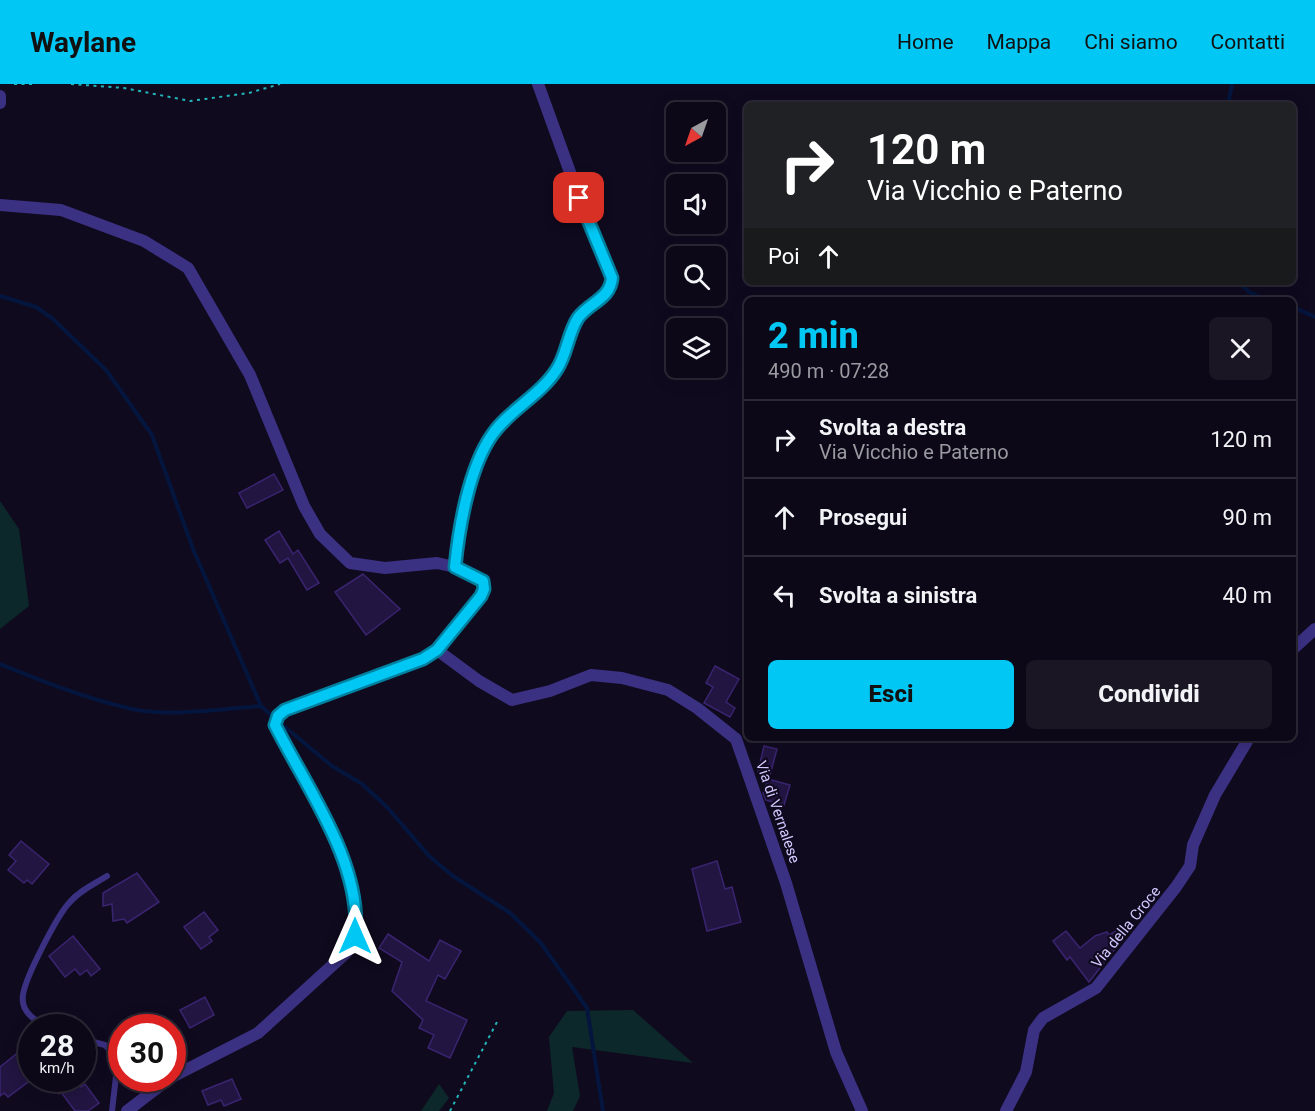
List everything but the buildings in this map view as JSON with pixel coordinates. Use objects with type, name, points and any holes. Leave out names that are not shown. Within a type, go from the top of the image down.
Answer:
[{"type":"street","points":[[455,567],[467,500],[480,458],[492,434],[557,370],[576,321],[584,311],[607,294],[611,286],[612,278],[587,219],[538,84]]},
{"type":"street","points":[[0,96],[0,103]]},
{"type":"street","points":[[0,205],[61,210],[144,241],[188,268],[250,375],[283,460],[320,534],[350,563],[385,568],[437,563],[455,567],[483,581],[484,589],[437,650],[423,659],[285,710],[278,716],[275,725],[337,842],[357,916],[355,936],[346,952],[258,1033],[186,1070]]},
{"type":"street","points":[[1296,646],[1315,628]]},
{"type":"street","name":"Via di Vernalese","points":[[437,650],[479,681],[512,700],[550,691],[591,675],[622,678],[668,690],[697,708],[736,739],[786,882],[836,1052],[862,1111]]},
{"type":"street","name":"Via della Croce","points":[[1005,1111],[1026,1072],[1034,1030],[1043,1018],[1096,988],[1190,866],[1193,845],[1215,795],[1247,741]]},
{"type":"street","points":[[127,1111],[152,1092]]},
{"type":"lane","points":[[29,1014],[22,996],[53,925],[69,902],[107,876]]},
{"type":"lane","points":[[96,1043],[105,1045],[118,1059],[112,1111]]},
{"type":"path","points":[[14,84],[33,84]]},
{"type":"path","points":[[71,84],[124,88],[190,101],[249,93],[280,84]]},
{"type":"path","points":[[450,1111],[497,1022]]},
{"type":"green space","points":[[0,501],[19,529],[29,606],[0,629]]},
{"type":"green space","points":[[633,1010],[693,1063],[572,1047],[580,1096],[573,1111],[547,1111],[554,1093],[549,1037],[567,1011]]},
{"type":"green space","points":[[439,1084],[449,1098],[439,1111],[421,1111]]},
{"type":"waterway","points":[[1229,102],[1232,84]]},
{"type":"waterway","points":[[1242,285],[1249,292],[1261,297]]},
{"type":"waterway","points":[[0,296],[36,307],[53,319],[106,370],[152,435],[193,549],[261,706],[274,718]]},
{"type":"waterway","points":[[1296,308],[1315,317]]},
{"type":"waterway","points":[[0,664],[82,695],[132,709],[196,712],[261,706]]},
{"type":"waterway","points":[[280,723],[332,766],[362,784],[387,807],[429,856],[453,876],[510,913],[540,942],[587,1008],[603,1111]]},
{"type":"route","points":[[355,936],[357,916],[337,842],[275,725],[278,716],[285,710],[423,659],[437,650],[481,596],[484,589],[483,581],[455,567],[457,543],[480,458],[492,434],[557,370],[576,321],[584,311],[607,294],[611,286],[612,278],[579,198]]}]
